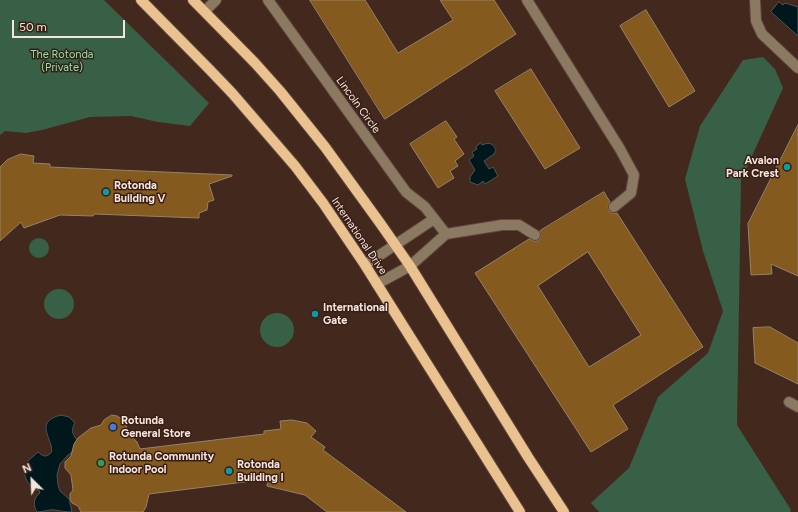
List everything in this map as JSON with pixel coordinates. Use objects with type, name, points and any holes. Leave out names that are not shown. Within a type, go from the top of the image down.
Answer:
[{"type":"main road","name":"International Drive","points":[[141,0],[210,70],[295,166],[377,284],[520,512]]},
{"type":"main road","points":[[193,0],[255,63],[301,117],[357,191],[410,266],[564,512]]},
{"type":"street","points":[[205,11],[216,0]]},
{"type":"street","name":"Lincoln Circle","points":[[268,0],[406,192],[425,207],[446,234]]},
{"type":"street","points":[[527,0],[623,154],[634,175],[631,193],[614,207]]},
{"type":"street","points":[[755,0],[756,21],[762,34],[798,68]]},
{"type":"street","points":[[365,266],[395,244],[434,219]]},
{"type":"street","points":[[377,284],[410,266],[446,234],[502,224],[519,225],[535,235]]},
{"type":"green space","name":"The Rotonda (Private)","points":[[0,0],[104,0],[209,103],[190,126],[158,122],[131,116],[90,117],[42,130],[26,133],[5,131],[0,135]]},
{"type":"green space","points":[[763,57],[775,69],[783,88],[741,180],[737,425],[791,510],[790,512],[599,512],[591,503],[629,468],[658,397],[708,353],[723,311],[703,251],[685,179],[700,126],[743,60]]},
{"type":"green space","points":[[39,238],[46,241],[49,248],[46,255],[39,258],[32,255],[29,248],[32,241]]},
{"type":"green space","points":[[59,289],[65,290],[73,298],[73,310],[65,318],[59,319],[53,318],[45,310],[44,304],[45,298],[53,290]]},
{"type":"green space","points":[[274,313],[280,313],[289,318],[293,324],[293,336],[289,342],[280,347],[274,347],[265,342],[260,333],[260,327],[265,318]]},
{"type":"water","points":[[779,2],[783,5],[785,3],[798,7],[798,36],[771,12]]},
{"type":"water","points":[[481,143],[482,145],[490,144],[494,146],[496,150],[494,154],[484,161],[489,169],[493,167],[498,176],[485,184],[483,181],[478,185],[470,182],[470,177],[475,170],[469,160],[474,156],[472,152],[477,149],[476,147]]},
{"type":"water","points":[[61,415],[69,417],[75,423],[73,432],[77,440],[72,452],[60,464],[57,475],[60,491],[69,499],[72,512],[53,510],[37,512],[34,502],[40,493],[39,490],[31,486],[26,478],[26,465],[28,461],[38,452],[44,456],[51,453],[52,448],[46,427],[47,422],[52,418]]},
{"type":"building","points":[[310,0],[365,0],[398,53],[453,20],[440,0],[494,0],[516,34],[385,119]]},
{"type":"building","points":[[646,10],[695,91],[669,107],[620,26]]},
{"type":"building","points":[[531,69],[580,148],[545,169],[495,91]]},
{"type":"building","points":[[446,121],[457,137],[454,139],[464,154],[455,161],[458,166],[450,171],[454,178],[438,188],[410,144]]},
{"type":"building","name":"Avalon Park Crest","points":[[798,125],[798,276],[771,264],[772,274],[751,275],[748,224]]},
{"type":"building","name":"Rotonda Building V","points":[[21,154],[34,156],[33,163],[50,164],[50,167],[232,176],[209,184],[214,200],[208,202],[207,210],[199,213],[199,218],[94,214],[93,216],[60,215],[24,228],[21,222],[0,241],[0,167],[7,160]]},
{"type":"building","points":[[604,192],[610,202],[608,205],[609,211],[612,213],[617,213],[703,347],[613,405],[628,429],[591,452],[475,273],[529,239],[538,241],[541,236],[540,231]],"holes":[[[588,252],[641,335],[589,367],[538,286]]]},
{"type":"building","points":[[770,327],[798,343],[798,384],[755,363],[753,328]]},
{"type":"building","name":"Rotonda Building I","points":[[112,415],[122,419],[126,424],[127,431],[137,442],[140,449],[264,434],[264,431],[281,429],[280,421],[292,420],[307,423],[316,431],[311,437],[325,447],[323,450],[406,512],[327,512],[305,495],[267,486],[268,479],[149,494],[146,507],[143,512],[81,512],[78,506],[72,503],[70,499],[70,494],[73,490],[71,475],[65,468],[65,462],[71,456],[74,444],[78,438],[91,428],[101,425],[104,420]]},
{"type":"place","name":"Avalon Park Crest","points":[[787,167]]},
{"type":"place","name":"Rotonda Building V","points":[[106,192]]},
{"type":"place","name":"International Gate","points":[[315,314]]},
{"type":"place","name":"Rotunda General Store","points":[[113,427]]},
{"type":"place","name":"Rotunda Community Indoor Pool","points":[[101,463]]},
{"type":"place","name":"Rotonda Building I","points":[[229,471]]}]
